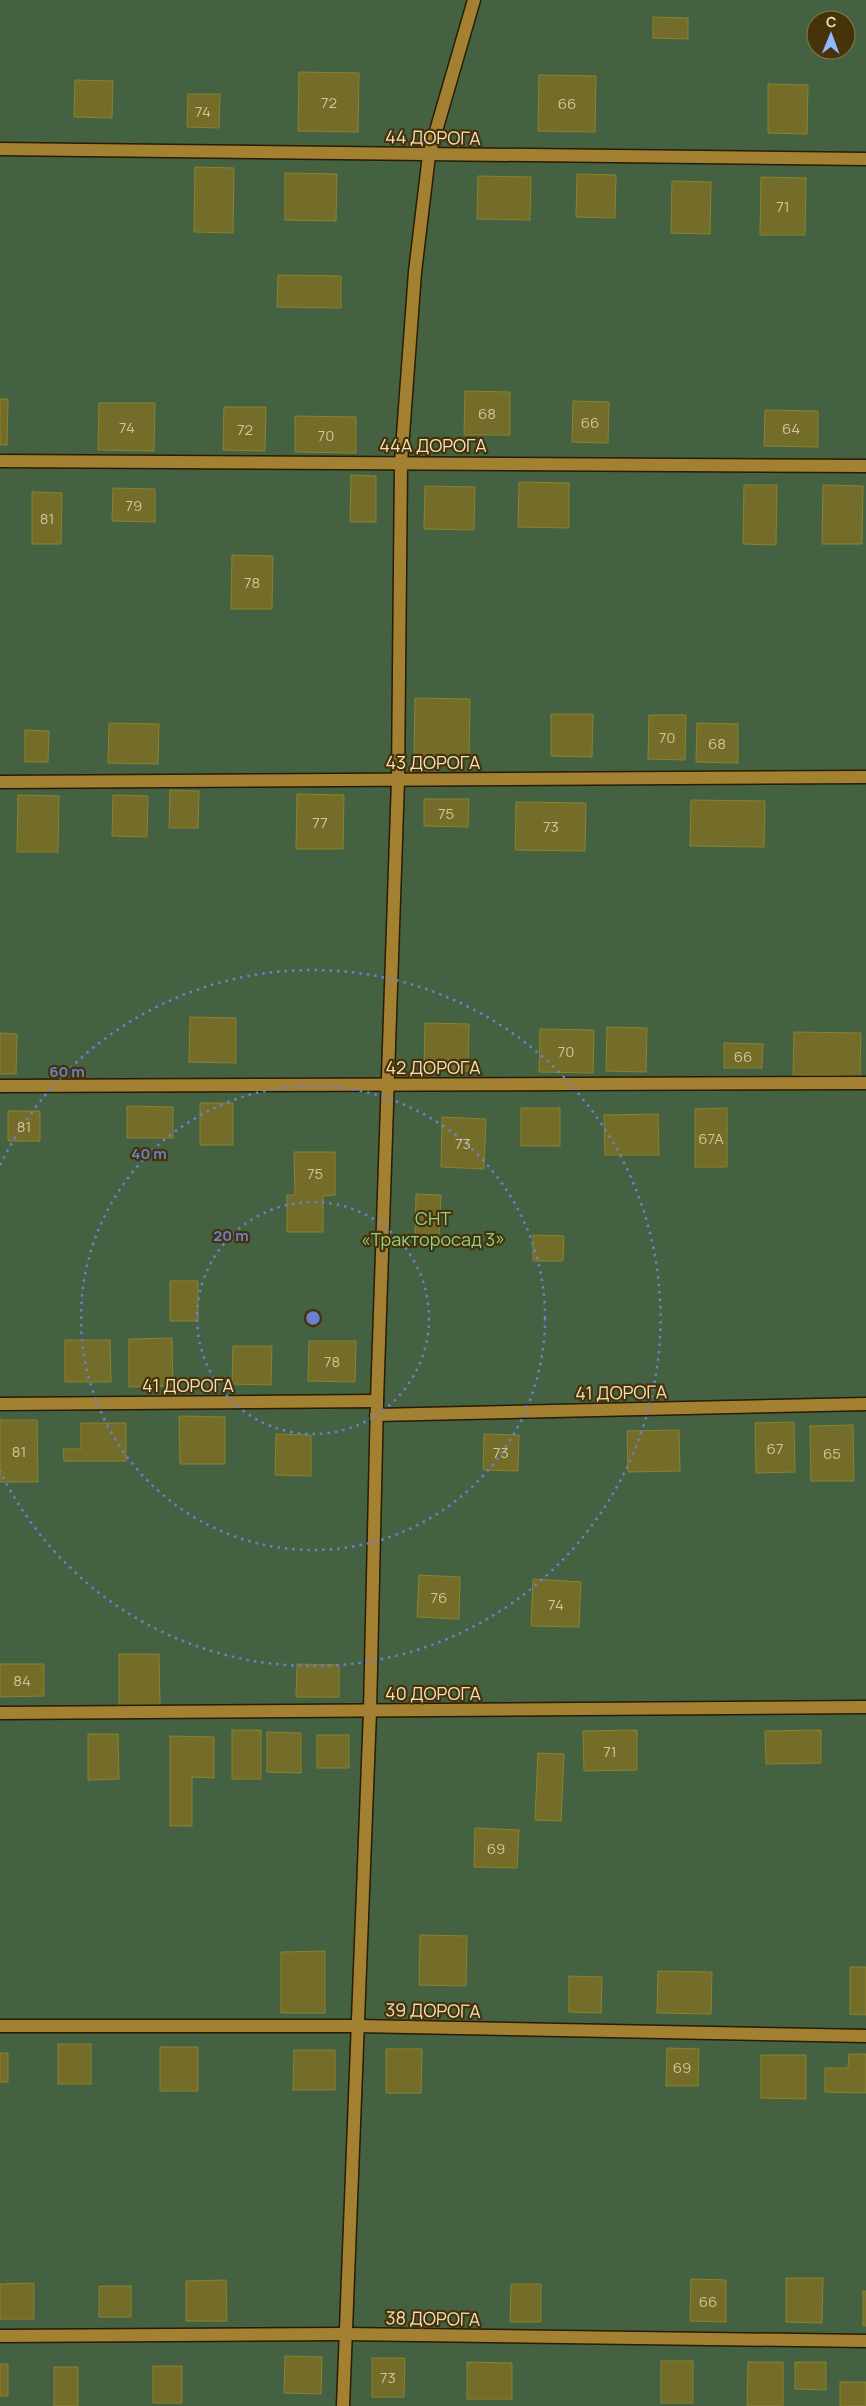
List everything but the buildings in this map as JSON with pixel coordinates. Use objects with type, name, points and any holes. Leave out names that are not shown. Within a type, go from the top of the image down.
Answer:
[{"type":"street","points":[[343,2406],[344,2334],[370,1711],[376,1415],[398,780],[401,462],[415,272],[429,155],[474,0]]},
{"type":"street","name":"44 ДОРОГА","points":[[0,149],[866,159]]},
{"type":"street","name":"44А ДОРОГА","points":[[0,461],[866,466]]},
{"type":"street","name":"43 ДОРОГА","points":[[0,782],[866,777]]},
{"type":"street","name":"42 ДОРОГА","points":[[0,1086],[866,1083]]},
{"type":"street","name":"41 ДОРОГА","points":[[0,1404],[377,1401]]},
{"type":"street","name":"41 ДОРОГА","points":[[376,1415],[866,1404]]},
{"type":"street","name":"40 ДОРОГА","points":[[0,1713],[866,1707]]},
{"type":"street","name":"39 ДОРОГА","points":[[0,2026],[357,2026],[866,2036]]},
{"type":"street","name":"38 ДОРОГА","points":[[0,2336],[344,2334],[866,2341]]},
{"type":"green space","name":"СНТ «Тракторосад 3»","points":[[0,0],[866,0],[866,2406],[0,2406]]}]
